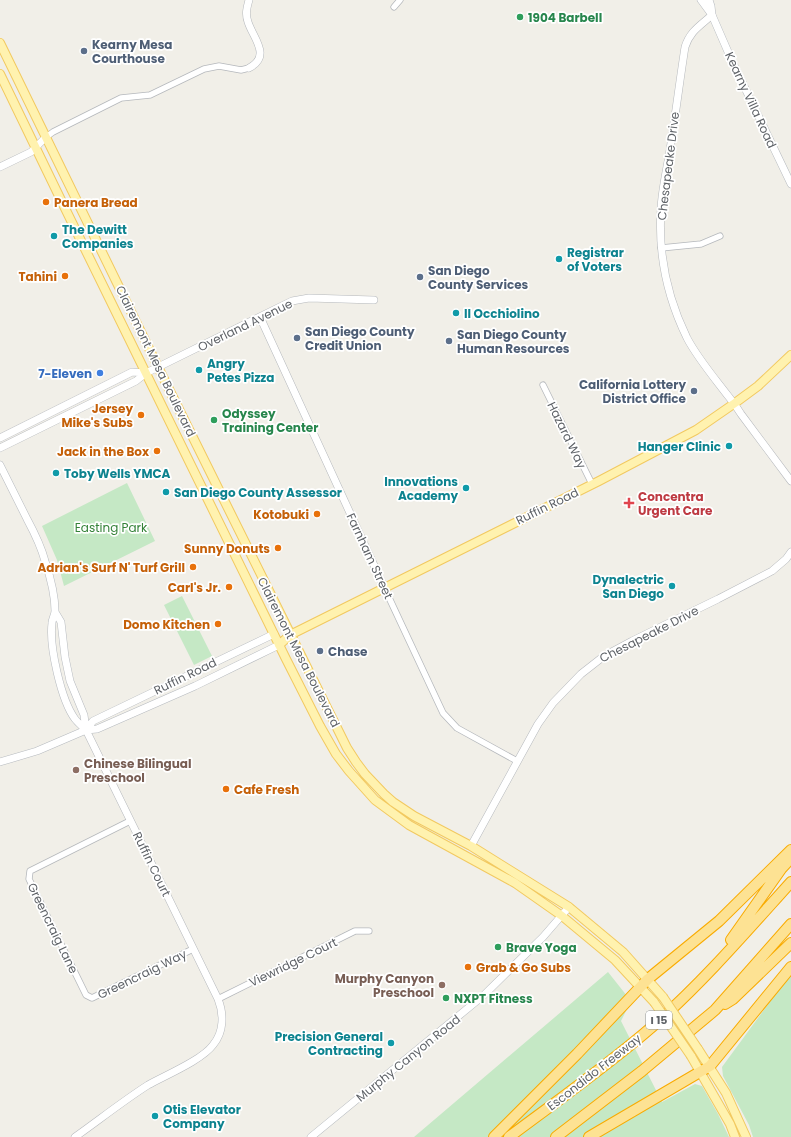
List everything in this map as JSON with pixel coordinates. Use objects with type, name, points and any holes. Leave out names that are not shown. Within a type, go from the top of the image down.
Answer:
[{"type":"highway","points":[[494,1137],[577,1054],[648,979],[719,921],[791,850]]},
{"type":"highway","points":[[704,978],[791,858]]},
{"type":"highway","name":"Escondido Freeway","points":[[509,1137],[653,1026],[704,978],[791,882]]},
{"type":"highway","name":"I 15","points":[[556,1137],[642,1071],[715,1010],[791,924]]},
{"type":"highway","points":[[715,1010],[733,999],[791,943]]},
{"type":"highway","points":[[589,1137],[710,1066],[791,967]]},
{"type":"main road","name":"Clairemont Mesa Boulevard","points":[[0,43],[158,368],[347,748],[356,762],[384,794],[414,816],[471,846],[569,907],[623,952],[663,997],[710,1066],[726,1093],[746,1137]]},
{"type":"main road","points":[[0,60],[3,61],[10,74],[18,82]]},
{"type":"main road","name":"Clairemont Mesa Boulevard","points":[[0,74],[274,634],[320,726],[336,754],[348,771],[375,800],[409,825],[515,884],[562,916],[615,960],[654,1002],[691,1056],[730,1124],[735,1137]]},
{"type":"main road","name":"Ruffin Road","points":[[279,644],[290,634],[656,452],[696,430],[758,386],[791,355]]},
{"type":"main road","name":"Ruffin Road","points":[[274,634],[290,634]]},
{"type":"street","points":[[0,167],[31,152],[53,132],[121,98],[150,95],[204,69],[219,66],[241,70],[254,65],[260,55],[260,49],[248,21],[246,12],[249,0]]},
{"type":"street","points":[[394,7],[400,0]]},
{"type":"street","name":"Kearny Villa Road","points":[[701,0],[712,15],[732,61],[791,184]]},
{"type":"street","name":"Kearny Villa Road","points":[[709,0],[712,15]]},
{"type":"street","name":"Chesapeake Drive","points":[[712,15],[693,32],[685,47],[661,207],[661,248],[667,287],[673,307],[687,338],[791,481]]},
{"type":"street","points":[[661,248],[701,244],[720,236]]},
{"type":"street","name":"Overland Avenue","points":[[0,448],[136,381],[146,373],[292,301],[309,298],[374,300]]},
{"type":"street","name":"Farnham Street","points":[[260,317],[384,587],[444,713],[457,728],[517,761]]},
{"type":"street","name":"Overland Avenue","points":[[0,438],[132,372],[146,373]]},
{"type":"street","name":"Hazard Way","points":[[543,385],[592,484]]},
{"type":"street","points":[[0,465],[37,540],[45,560],[52,590],[55,612],[52,623],[52,641],[54,660],[59,682],[66,702],[75,719],[86,730]]},
{"type":"street","name":"Chesapeake Drive","points":[[471,846],[538,724],[553,703],[592,664],[632,641],[729,594],[772,571],[786,559],[791,552]]},
{"type":"street","points":[[55,612],[61,622],[65,657],[70,681],[84,716],[86,730]]},
{"type":"street","name":"Ruffin Road","points":[[86,730],[93,721],[274,634]]},
{"type":"street","name":"Ruffin Road","points":[[0,762],[37,751],[86,730],[97,729],[195,686],[279,644]]},
{"type":"street","name":"Ruffin Court","points":[[75,1137],[134,1094],[204,1055],[216,1041],[222,1024],[218,999],[86,730]]},
{"type":"street","name":"Greencraig Lane","points":[[90,997],[86,995],[29,879],[30,870],[130,821]]},
{"type":"street","name":"Murphy Canyon Road","points":[[311,1137],[469,1009],[490,990],[569,907]]},
{"type":"street","name":"Viewridge Court","points":[[218,999],[355,931],[369,931]]},
{"type":"street","name":"Greencraig Way","points":[[90,997],[92,998],[194,949]]},
{"type":"green space","name":"Easting Park","points":[[127,483],[155,541],[64,586],[57,560],[42,526]]},
{"type":"green space","points":[[182,596],[212,656],[194,665],[164,605]]},
{"type":"green space","points":[[608,972],[631,1001],[621,1021],[662,1102],[695,1084],[702,1086],[729,1137],[414,1137]]},
{"type":"green space","points":[[791,973],[791,1137],[753,1137],[749,1125],[723,1076],[722,1067]]},
{"type":"place","name":"1904 Barbell","points":[[520,17]]},
{"type":"place","name":"Kearny Mesa Courthouse","points":[[84,51]]},
{"type":"place","name":"Panera Bread","points":[[46,202]]},
{"type":"place","name":"The Dewitt Companies","points":[[54,236]]},
{"type":"place","name":"Registrar of Voters","points":[[559,259]]},
{"type":"place","name":"Tahini","points":[[65,276]]},
{"type":"place","name":"San Diego County Services","points":[[420,277]]},
{"type":"place","name":"Il Occhiolino","points":[[456,313]]},
{"type":"place","name":"San Diego County Credit Union","points":[[297,338]]},
{"type":"place","name":"San Diego County Human Resources","points":[[449,341]]},
{"type":"place","name":"Angry Petes Pizza","points":[[199,370]]},
{"type":"place","name":"7-Eleven","points":[[100,373]]},
{"type":"place","name":"California Lottery District Office","points":[[694,391]]},
{"type":"place","name":"Jersey Mike's Subs","points":[[141,415]]},
{"type":"place","name":"Odyssey Training Center","points":[[214,420]]},
{"type":"place","name":"Hanger Clinic","points":[[729,446]]},
{"type":"place","name":"Jack in the Box","points":[[157,451]]},
{"type":"place","name":"Toby Wells YMCA","points":[[56,473]]},
{"type":"place","name":"Innovations Academy","points":[[466,488]]},
{"type":"place","name":"San Diego County Assessor","points":[[166,492]]},
{"type":"place","name":"Concentra Urgent Care","points":[[629,503]]},
{"type":"place","name":"Kotobuki","points":[[317,514]]},
{"type":"place","name":"Sunny Donuts","points":[[278,548]]},
{"type":"place","name":"Adrian's Surf N' Turf Grill","points":[[193,567]]},
{"type":"place","name":"Dynalectric San Diego","points":[[672,586]]},
{"type":"place","name":"Carl's Jr.","points":[[229,587]]},
{"type":"place","name":"Domo Kitchen","points":[[218,624]]},
{"type":"place","name":"Chase","points":[[320,651]]},
{"type":"place","name":"Chinese Bilingual Preschool","points":[[76,770]]},
{"type":"place","name":"Cafe Fresh","points":[[226,789]]},
{"type":"place","name":"Brave Yoga","points":[[498,947]]},
{"type":"place","name":"Grab & Go Subs","points":[[468,967]]},
{"type":"place","name":"Murphy Canyon Preschool","points":[[442,985]]},
{"type":"place","name":"NXPT Fitness","points":[[446,998]]},
{"type":"place","name":"Precision General Contracting","points":[[391,1043]]},
{"type":"place","name":"Otis Elevator Company","points":[[155,1116]]}]
